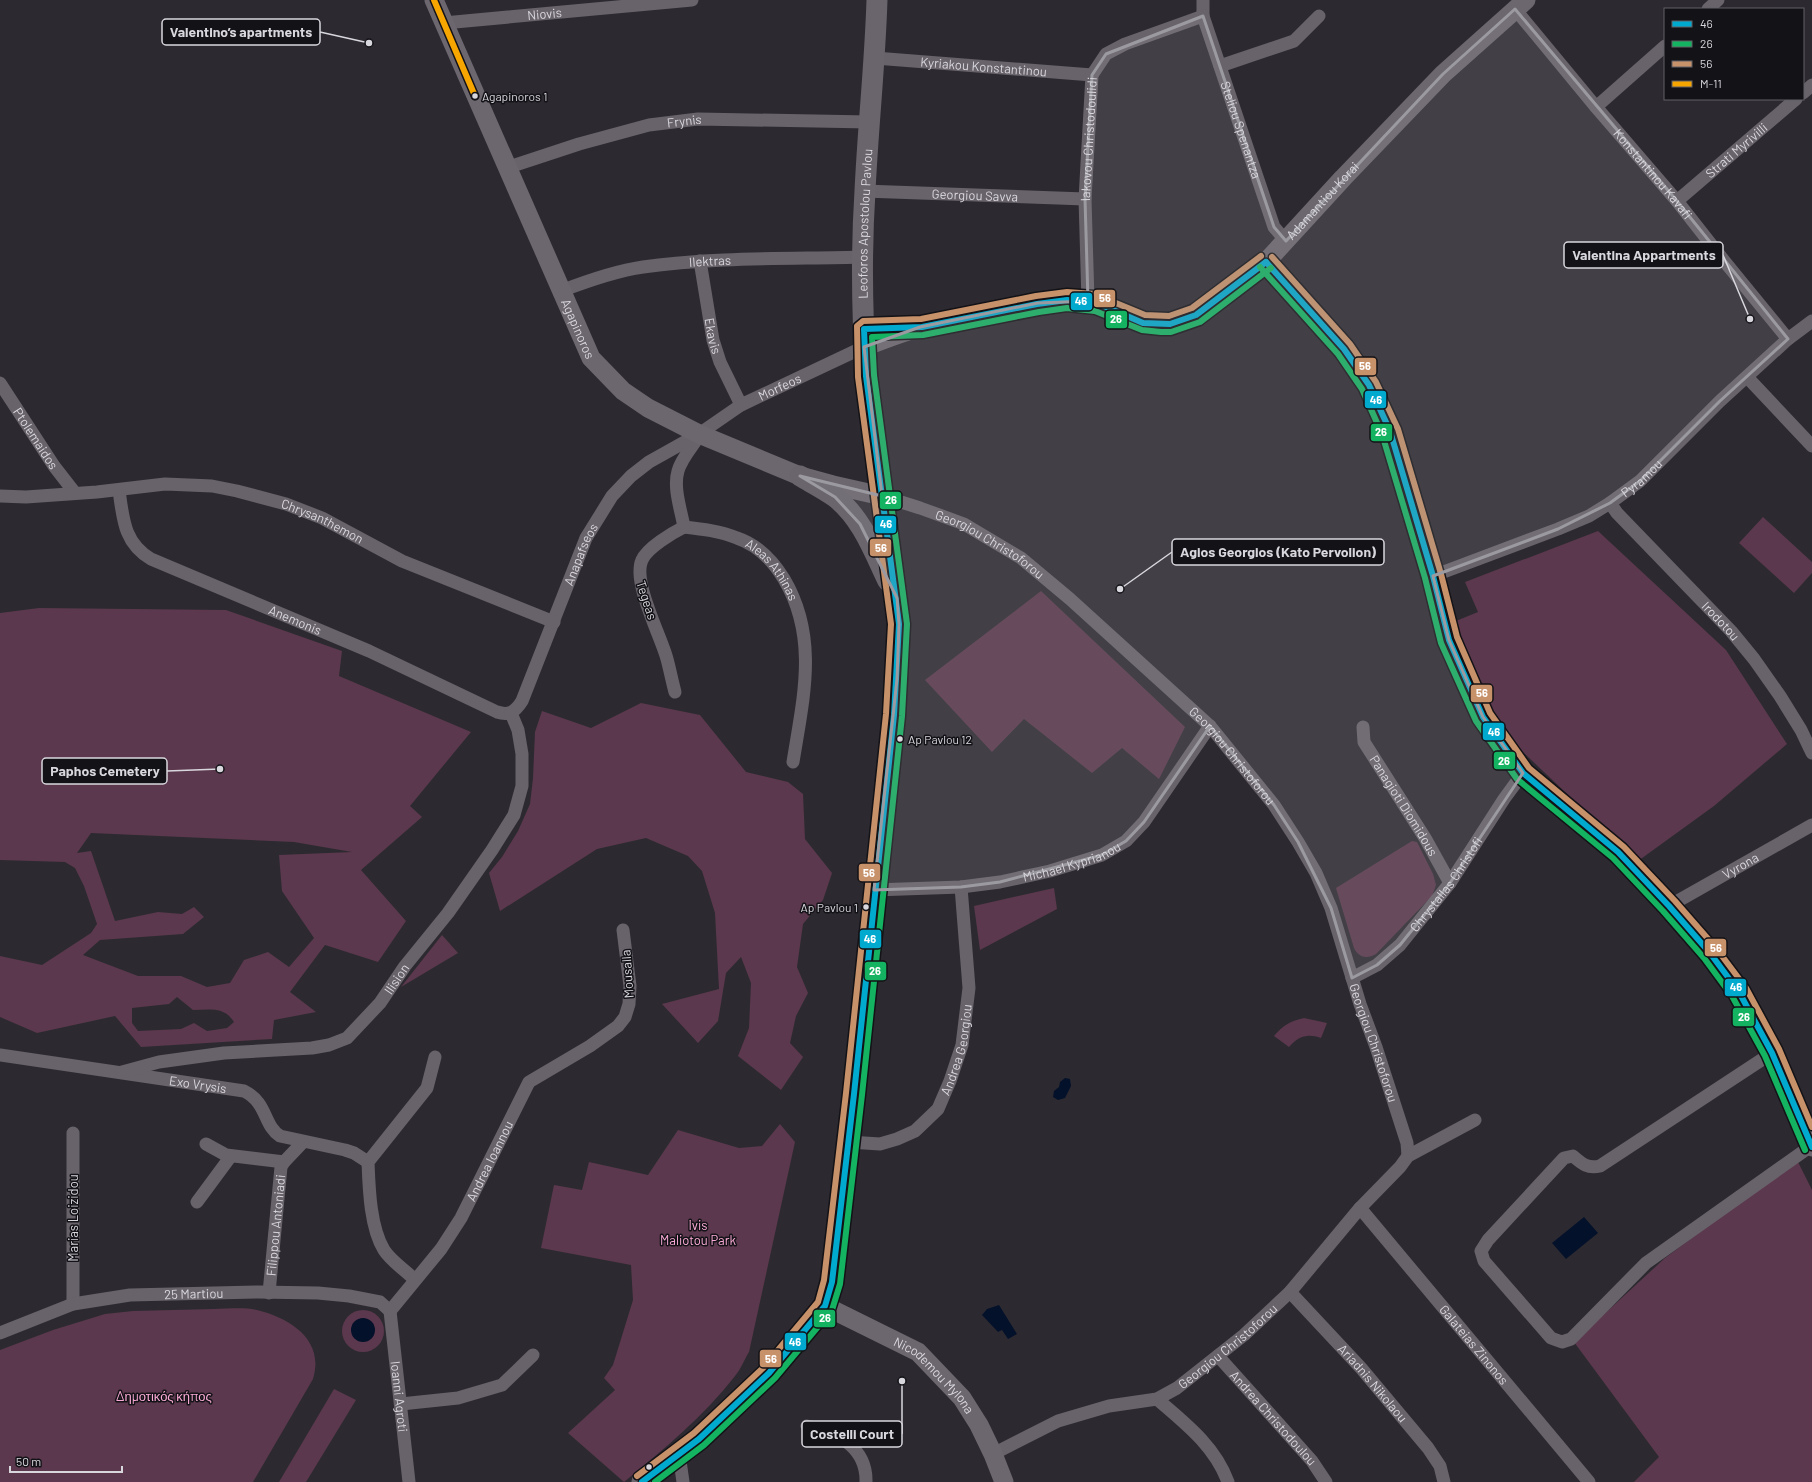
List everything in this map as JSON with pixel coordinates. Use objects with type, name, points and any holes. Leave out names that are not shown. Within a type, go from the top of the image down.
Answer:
[{"type":"main road","name":"Agapinoros","points":[[434,0],[506,168],[591,358],[623,391],[648,408],[700,434],[800,476],[882,496]]},
{"type":"main road","name":"Leoforos Apostolou Pavlou","points":[[877,0],[875,58],[864,191],[862,257],[864,338],[866,376],[897,598]]},
{"type":"main road","name":"Adamantiou Korai","points":[[864,338],[1038,303],[1067,300],[1088,301],[1108,307],[1139,321],[1153,324],[1169,325],[1184,322],[1196,315],[1266,262],[1348,172],[1443,74],[1520,5]]},
{"type":"main road","points":[[1266,262],[1344,349],[1369,385],[1390,431],[1433,576],[1449,640],[1483,717],[1523,773],[1618,852],[1710,952],[1739,992],[1772,1054],[1812,1147]]},
{"type":"main road","points":[[642,1482],[699,1439],[769,1373],[795,1345],[826,1306],[832,1282],[897,679],[899,624],[897,598],[860,524],[848,509],[835,497],[800,476]]},
{"type":"main road","name":"Nicodemou Mylona","points":[[826,1306],[918,1352],[962,1398],[979,1425],[1004,1482]]},
{"type":"street","name":"Niovis","points":[[444,23],[692,0]]},
{"type":"street","points":[[1203,0],[1203,16]]},
{"type":"street","points":[[1709,8],[1718,0]]},
{"type":"street","name":"Konstantinou Kavafi","points":[[1520,5],[1596,107],[1677,201],[1788,339]]},
{"type":"street","name":"Steliou Spenantza","points":[[1203,16],[1274,227],[1286,241]]},
{"type":"street","name":"Iakovou Christodoulidi","points":[[1088,301],[1085,199],[1092,75],[1106,54],[1118,47],[1203,16]]},
{"type":"street","points":[[1220,66],[1294,41],[1319,16]]},
{"type":"street","points":[[1596,107],[1664,47]]},
{"type":"street","name":"Kyriakou Konstantinou","points":[[875,58],[1092,75]]},
{"type":"street","points":[[1804,92],[1812,85]]},
{"type":"street","name":"Strati Myrivilli","points":[[1677,201],[1795,100]]},
{"type":"street","name":"Frynis","points":[[506,168],[579,144],[656,124],[698,119],[869,122]]},
{"type":"street","name":"Georgiou Savva","points":[[864,191],[1085,199]]},
{"type":"street","name":"Ilektras","points":[[561,291],[594,278],[642,267],[700,261],[862,257]]},
{"type":"street","name":"Ekavis","points":[[700,261],[713,340],[720,362],[741,405]]},
{"type":"street","name":"Pyramou","points":[[1433,576],[1558,529],[1589,516],[1610,503],[1640,481],[1720,401],[1788,339],[1812,321]]},
{"type":"street","name":"Morfeos","points":[[700,434],[741,405],[864,338]]},
{"type":"street","points":[[1747,377],[1812,446]]},
{"type":"street","name":"Ptolemaidos","points":[[0,383],[54,466],[75,493]]},
{"type":"street","points":[[684,527],[677,486],[678,469],[700,434]]},
{"type":"street","name":"Anapafseos","points":[[511,713],[522,701],[586,538],[612,496],[631,476],[649,462],[700,434]]},
{"type":"street","name":"Chrysanthemon","points":[[0,496],[26,497],[119,490],[165,484],[196,485],[237,491],[286,504],[322,518],[402,561],[554,622]]},
{"type":"street","name":"Anemonis","points":[[119,490],[124,521],[131,540],[141,553],[151,559],[369,651],[496,712],[506,714],[511,713]]},
{"type":"street","name":"Georgiou Christoforou","points":[[882,496],[964,524],[1021,558],[1075,603],[1210,726],[1274,805],[1316,873],[1331,908],[1352,978],[1407,1143],[1408,1156]]},
{"type":"street","name":"Irodotou","points":[[1610,503],[1617,513],[1736,636],[1780,696],[1801,730],[1812,753]]},
{"type":"street","name":"Tegeas","points":[[675,692],[667,658],[643,591],[639,569],[642,559],[665,537],[684,527]]},
{"type":"street","name":"Aleas Athinas","points":[[684,527],[715,530],[738,538],[763,552],[778,569],[790,589],[801,617],[806,654],[805,680],[793,762]]},
{"type":"street","name":"Ilision","points":[[122,1072],[159,1062],[224,1053],[312,1048],[329,1045],[347,1038],[380,1003],[405,966],[448,913],[492,850],[514,815],[522,786],[522,754],[518,730],[511,713]]},
{"type":"street","name":"Michael Kyprianou","points":[[874,890],[960,887],[1000,882],[1077,864],[1102,855],[1126,841],[1144,822],[1210,726]]},
{"type":"street","name":"Panagioti Diomidous","points":[[1363,727],[1364,742],[1425,838],[1450,883]]},
{"type":"street","name":"Chrystallas Christofi","points":[[1352,978],[1377,965],[1400,944],[1450,883],[1504,799],[1523,773]]},
{"type":"street","name":"Vyrona","points":[[1669,906],[1812,825]]},
{"type":"street","name":"Andrea Georgiou","points":[[848,1142],[880,1144],[896,1140],[915,1131],[938,1109],[950,1081],[962,1044],[968,988],[960,887]]},
{"type":"street","name":"Mousalla","points":[[608,1033],[618,1026],[625,1017],[629,1004],[630,986],[623,930]]},
{"type":"street","name":"Andrea Ioannou","points":[[390,1311],[441,1249],[461,1218],[529,1082],[590,1046],[608,1033]]},
{"type":"street","points":[[1772,1054],[1600,1166],[1591,1168],[1582,1164],[1573,1156],[1564,1158],[1488,1240],[1481,1250],[1484,1261],[1551,1338],[1562,1342],[1571,1339],[1646,1263],[1812,1147]]},
{"type":"street","name":"Exo Vrysis","points":[[0,1055],[244,1091],[253,1096],[260,1103],[277,1134],[283,1137],[344,1150],[368,1162]]},
{"type":"street","points":[[415,1280],[389,1256],[383,1248],[375,1225],[369,1191],[368,1162],[427,1088],[431,1079],[435,1057]]},
{"type":"street","name":"Georgiou Christoforou","points":[[993,1454],[1058,1421],[1108,1406],[1157,1399],[1177,1388],[1244,1335],[1290,1292],[1360,1208],[1400,1167],[1408,1156],[1475,1120]]},
{"type":"street","name":"Marias Loizidou","points":[[73,1133],[73,1304]]},
{"type":"street","name":"Filippou Antoniadi","points":[[269,1293],[281,1167],[304,1142]]},
{"type":"street","points":[[206,1144],[226,1155],[284,1162]]},
{"type":"street","points":[[197,1202],[231,1156]]},
{"type":"street","name":"Galateias Zinonos","points":[[1360,1208],[1589,1482]]},
{"type":"street","name":"Ariadnis Nikolaou","points":[[1290,1292],[1361,1368],[1428,1448],[1440,1466],[1444,1482]]},
{"type":"street","name":"25 Martiou","points":[[0,1333],[73,1304],[130,1295],[269,1293],[349,1296],[380,1302],[390,1311]]},
{"type":"street","name":"Ioanni Agroti","points":[[390,1311],[410,1482]]},
{"type":"street","points":[[401,1404],[458,1398],[502,1385],[533,1355]]},
{"type":"street","name":"Andrea Christodoulou","points":[[1218,1356],[1312,1461],[1326,1482]]},
{"type":"street","points":[[1157,1399],[1193,1430],[1217,1460],[1228,1482]]},
{"type":"street","points":[[807,1426],[828,1431],[854,1448],[862,1461],[866,1482]]},
{"type":"street","points":[[679,1454],[683,1482]]},
{"type":"highlighted area","points":[[1515,9],[1677,201],[1788,339],[1720,401],[1640,481],[1610,503],[1558,529],[1433,576],[1449,640],[1483,717],[1523,773],[1450,883],[1400,945],[1377,965],[1352,978],[1331,908],[1298,842],[1274,805],[1210,726],[1144,822],[1126,841],[1102,855],[1000,882],[961,887],[874,890],[897,679],[899,624],[897,598],[860,524],[835,497],[800,476],[882,496],[864,347],[920,327],[1038,303],[1088,301],[1085,199],[1092,75],[1106,54],[1203,16],[1274,227],[1286,241],[1443,74]]},
{"type":"green space","points":[[1763,517],[1812,562],[1812,573],[1794,593],[1739,543]]},
{"type":"green space","points":[[1598,531],[1726,650],[1787,744],[1714,806],[1638,861],[1507,737],[1482,700],[1451,623],[1478,612],[1465,582]]},
{"type":"green space","points":[[1041,591],[1185,727],[1159,779],[1122,748],[1092,773],[1024,719],[992,752],[925,680]]},
{"type":"green space","points":[[39,608],[226,610],[342,651],[339,676],[471,732],[410,806],[422,817],[361,870],[406,921],[378,962],[325,945],[290,992],[316,1012],[274,1020],[272,1039],[141,1047],[115,1016],[37,1033],[0,1017],[0,956],[42,965],[91,933],[97,924],[84,886],[75,868],[65,862],[0,860],[0,613]],"holes":[[[91,833],[294,842],[352,852],[279,855],[282,891],[314,938],[289,967],[268,952],[244,960],[230,983],[207,987],[181,976],[138,976],[83,955],[100,940],[183,934],[204,917],[194,907],[182,914],[158,912],[115,921],[91,851],[77,853]],[[177,997],[193,1010],[221,1011],[226,1013],[234,1022],[227,1028],[207,1031],[194,1023],[181,1029],[138,1031],[132,1023],[132,1008],[169,1004]]]},
{"type":"green space","points":[[641,703],[700,715],[746,772],[788,782],[803,794],[805,839],[832,873],[823,900],[803,924],[797,967],[808,993],[796,1016],[790,1043],[803,1057],[781,1090],[738,1056],[749,1028],[751,983],[741,957],[726,973],[718,1021],[698,1043],[662,1004],[719,989],[715,913],[702,871],[688,856],[646,838],[597,849],[500,911],[489,873],[502,857],[518,831],[530,804],[535,732],[542,711],[591,728]]},
{"type":"green space","points":[[1412,841],[1417,842],[1433,874],[1436,885],[1432,896],[1376,954],[1369,957],[1361,956],[1354,948],[1336,888]]},
{"type":"green space","points":[[1054,888],[1057,909],[980,950],[974,906]]},
{"type":"green space","points":[[442,935],[458,953],[401,987]]},
{"type":"green space","points":[[1304,1018],[1327,1023],[1321,1038],[1316,1036],[1304,1036],[1296,1040],[1289,1047],[1274,1036],[1288,1024]]},
{"type":"green space","name":"Ivis Maliotou Park","points":[[780,1124],[795,1142],[749,1352],[737,1373],[723,1391],[697,1419],[624,1482],[568,1433],[615,1390],[604,1378],[613,1365],[633,1300],[631,1265],[541,1248],[554,1185],[582,1190],[589,1162],[648,1175],[678,1130],[739,1148],[762,1146]]},
{"type":"green space","points":[[1797,1160],[1812,1190],[1812,1482],[1634,1482],[1659,1457],[1574,1342],[1665,1258]]},
{"type":"green space","name":"Δημοτικός κήπος","points":[[241,1308],[257,1310],[269,1314],[292,1325],[302,1333],[309,1342],[314,1353],[315,1365],[313,1379],[253,1482],[0,1482],[0,1350],[53,1330],[105,1314],[133,1311]]},
{"type":"green space","points":[[359,1310],[367,1310],[375,1313],[381,1319],[384,1331],[381,1343],[375,1349],[367,1352],[359,1352],[351,1349],[345,1343],[342,1335],[342,1327],[345,1319],[351,1313]]},
{"type":"green space","points":[[334,1389],[356,1400],[306,1482],[279,1482]]},
{"type":"water","points":[[1065,1078],[1070,1079],[1071,1086],[1065,1098],[1058,1100],[1053,1097],[1054,1091],[1059,1087],[1060,1082]]},
{"type":"water","points":[[1584,1217],[1598,1233],[1566,1259],[1552,1243]]},
{"type":"water","points":[[999,1305],[1017,1334],[1008,1339],[1002,1330],[998,1332],[982,1315],[987,1309]]},
{"type":"water","points":[[363,1318],[371,1322],[375,1330],[371,1338],[363,1342],[355,1338],[351,1330],[355,1322]]},
{"type":"transit line","name":"M-11","points":[[434,0],[475,96]]},
{"type":"transit line","name":"56","points":[[637,1476],[694,1433],[763,1368],[818,1302],[824,1280],[846,1093],[886,714],[891,624],[858,377],[857,326],[863,321],[921,319],[1036,296],[1067,292],[1094,294],[1145,315],[1169,316],[1192,308],[1261,256]]},
{"type":"transit line","name":"56","points":[[1272,257],[1350,344],[1376,382],[1398,429],[1441,574],[1457,637],[1490,713],[1529,768],[1624,847],[1675,901],[1716,948],[1746,988],[1779,1049],[1812,1127]]},
{"type":"transit line","name":"46","points":[[1266,262],[1344,349],[1369,385],[1390,431],[1433,576],[1449,640],[1483,717],[1523,773],[1618,852],[1669,906],[1710,953],[1739,992],[1772,1053],[1812,1147]]},
{"type":"transit line","name":"46","points":[[642,1482],[699,1439],[769,1373],[825,1306],[832,1282],[854,1094],[894,715],[899,624],[866,376],[864,329],[922,327],[1037,304],[1067,300],[1097,303],[1143,323],[1170,324],[1196,315],[1266,262]]},
{"type":"transit line","name":"26","points":[[1260,267],[1338,354],[1362,389],[1382,434],[1425,578],[1441,643],[1476,721],[1517,779],[1613,858],[1663,911],[1704,958],[1732,996],[1765,1056],[1805,1150]]},
{"type":"transit line","name":"26","points":[[655,1482],[704,1445],[775,1378],[832,1310],[840,1284],[862,1095],[902,716],[907,624],[874,375],[872,337],[923,335],[1039,312],[1067,308],[1095,311],[1142,330],[1171,332],[1200,322],[1271,268]]},
{"type":"place","name":"Valentino’s apartments","points":[[369,43]]},
{"type":"place","name":"Agapinoros 1","points":[[475,96]]},
{"type":"place","name":"Valentina Appartments","points":[[1750,319]]},
{"type":"place","name":"Agios Georgios (Kato Pervolion)","points":[[1120,589]]},
{"type":"place","name":"Ap Pavlou 12","points":[[900,739]]},
{"type":"place","name":"Paphos Cemetery","points":[[220,769]]},
{"type":"place","name":"Ap Pavlou 1","points":[[866,907]]},
{"type":"place","name":"Costelli Court","points":[[902,1381]]}]
